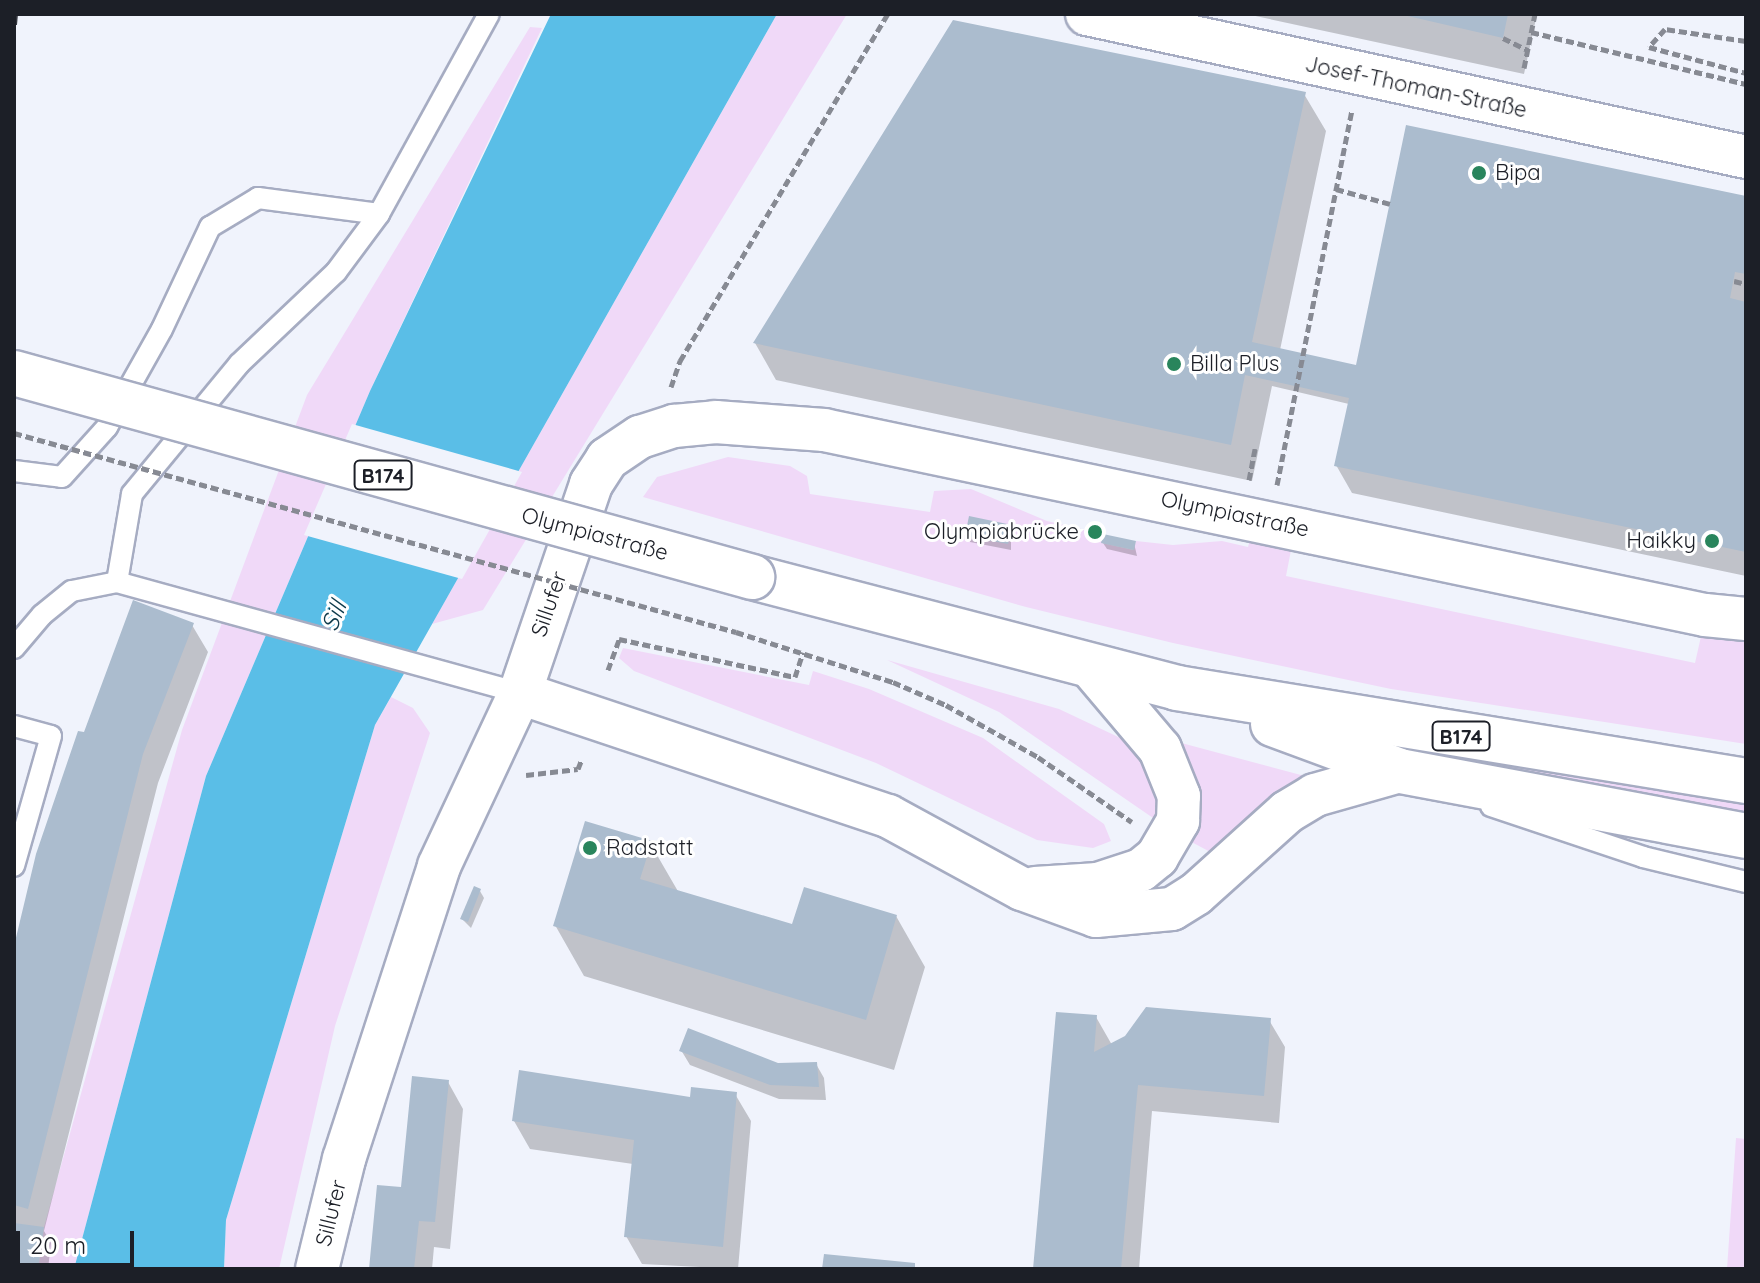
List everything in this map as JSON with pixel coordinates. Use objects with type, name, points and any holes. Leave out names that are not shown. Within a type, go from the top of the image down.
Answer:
[{"type":"main road","name":"Olympiastraße","points":[[14,373],[752,577],[1177,688],[1746,781]]},
{"type":"main road","name":"Olympiastraße","points":[[1177,688],[1410,773],[1566,807],[1746,836]]},
{"type":"street","name":"Josef-Thoman-Straße","points":[[1087,14],[1746,157]]},
{"type":"street","name":"Olympiastraße","points":[[674,426],[736,422],[824,430],[1258,508],[1705,615],[1746,619]]},
{"type":"street","name":"Sillufer","points":[[317,1269],[344,1159],[439,866],[520,693],[596,475],[623,445],[674,426]]},
{"type":"street","points":[[1022,889],[1123,878],[1157,857],[1178,821],[1179,796],[1160,749],[1089,665]]},
{"type":"street","points":[[520,693],[888,816],[1022,889],[1096,916],[1172,909],[1196,894],[1287,812],[1315,795],[1410,773]]},
{"type":"lane","points":[[117,582],[132,494],[239,364],[336,272],[379,214],[489,14]]},
{"type":"lane","points":[[14,471],[62,477],[107,427],[162,329],[210,227],[258,198],[379,214]]},
{"type":"lane","points":[[14,648],[42,615],[72,591],[117,582],[205,603],[425,669],[520,693]]},
{"type":"lane","points":[[14,726],[51,736],[14,866]]},
{"type":"lane","points":[[1410,773],[1585,838],[1746,882]]},
{"type":"path","points":[[674,426],[666,399],[680,361],[888,14]]},
{"type":"path","points":[[1516,109],[1535,14]]},
{"type":"path","points":[[1746,41],[1665,29],[1649,47],[1746,73]]},
{"type":"path","points":[[1531,32],[1746,84]]},
{"type":"path","points":[[1503,38],[1528,50]]},
{"type":"path","points":[[1258,508],[1336,189],[1359,74]]},
{"type":"path","points":[[1336,189],[1390,204]]},
{"type":"path","points":[[1734,281],[1746,284]]},
{"type":"path","points":[[14,433],[736,632],[893,682],[975,719],[1140,826]]},
{"type":"path","points":[[1255,449],[1258,508]]},
{"type":"path","points":[[608,670],[619,639],[795,677],[803,652]]},
{"type":"path","points":[[519,788],[525,776],[578,769],[581,761]]},
{"type":"shaded area","points":[[777,14],[847,14],[483,610],[432,624]]},
{"type":"shaded area","points":[[530,27],[542,28],[370,391],[206,776],[74,1269],[38,1269],[44,1227],[182,730],[307,395]]},
{"type":"shaded area","points":[[728,457],[790,466],[807,476],[810,494],[930,512],[934,491],[971,489],[1047,521],[1103,534],[1102,543],[1133,550],[1136,541],[1173,545],[1222,541],[1248,547],[1251,536],[1292,545],[1286,576],[1695,663],[1702,632],[1746,638],[1746,744],[1391,689],[1173,643],[1026,607],[643,497],[657,477]]},
{"type":"shaded area","points":[[623,648],[809,685],[813,671],[869,689],[983,738],[1104,824],[1111,841],[1093,848],[1037,840],[876,763],[634,671],[619,658]]},
{"type":"shaded area","points":[[887,660],[1059,709],[1131,743],[1148,762],[1161,798],[1156,820],[999,712]]},
{"type":"shaded area","points":[[391,697],[413,708],[430,733],[335,1026],[279,1269],[224,1269],[226,1220],[375,725]]},
{"type":"shaded area","points":[[1348,730],[1746,804],[1746,815],[1395,748]]},
{"type":"shaded area","points":[[1174,741],[1312,778],[1214,854],[1186,839]]},
{"type":"shaded area","points":[[1736,1138],[1746,1139],[1746,1269],[1727,1269]]},
{"type":"water","name":"Sill","points":[[551,14],[777,14],[375,725],[226,1220],[224,1269],[74,1269],[206,776],[370,391]]},
{"type":"pier","points":[[352,424],[522,472],[462,579],[304,535]]},
{"type":"building","points":[[1399,14],[1508,14],[1503,38]]},
{"type":"building","points":[[953,20],[1306,92],[1252,342],[1356,365],[1406,125],[1746,196],[1746,274],[1735,272],[1730,298],[1746,302],[1746,552],[1334,466],[1349,398],[1245,375],[1231,445],[753,343]]},
{"type":"building","points":[[969,516],[1012,525],[1008,544],[965,536]]},
{"type":"building","points":[[1103,534],[1136,541],[1134,550],[1101,543]]},
{"type":"building","points":[[133,600],[194,623],[143,754],[28,1209],[14,1205],[14,946],[36,854],[78,731],[84,732]]},
{"type":"building","points":[[585,821],[652,841],[640,879],[792,924],[804,887],[897,915],[866,1020],[553,926]]},
{"type":"building","points":[[474,886],[481,889],[468,922],[460,919]]},
{"type":"building","points":[[1146,1007],[1271,1018],[1264,1096],[1138,1085],[1121,1269],[1033,1269],[1056,1012],[1097,1015],[1094,1052],[1125,1036]]},
{"type":"building","points":[[688,1028],[778,1063],[817,1062],[819,1087],[770,1085],[679,1051]]},
{"type":"building","points":[[519,1070],[690,1097],[691,1087],[737,1092],[723,1247],[624,1237],[634,1140],[512,1121]]},
{"type":"building","points":[[412,1076],[449,1080],[435,1222],[419,1221],[414,1269],[369,1269],[377,1185],[401,1187]]},
{"type":"building","points":[[14,1223],[44,1227],[38,1269],[14,1269]]},
{"type":"building","points":[[824,1254],[915,1263],[915,1269],[822,1269]]},
{"type":"railway","points":[[14,25],[15,14]]},
{"type":"place","name":"Bipa","points":[[1479,173]]},
{"type":"place","name":"Billa Plus","points":[[1174,364]]},
{"type":"place","name":"Olympiabrücke","points":[[1095,532]]},
{"type":"place","name":"Haikky","points":[[1712,541]]},
{"type":"place","name":"Radstatt","points":[[590,848]]}]
